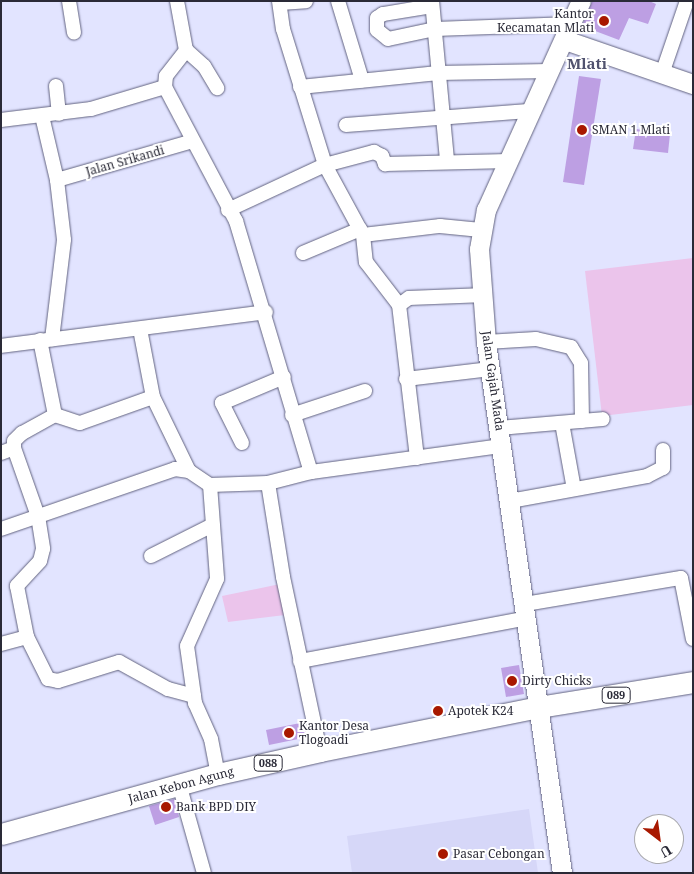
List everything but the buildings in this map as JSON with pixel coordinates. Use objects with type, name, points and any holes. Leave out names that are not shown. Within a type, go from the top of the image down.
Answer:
[{"type":"main road","name":"Jalan Gajah Mada","points":[[562,873],[486,342],[485,295],[479,249],[486,210],[509,161],[528,111],[569,32],[581,1]]},
{"type":"main road","points":[[569,32],[693,84]]},
{"type":"main road","name":"089","points":[[539,707],[693,682]]},
{"type":"main road","name":"Jalan Kebon Agung","points":[[1,834],[218,774],[320,751],[539,707]]},
{"type":"street","points":[[69,1],[74,33]]},
{"type":"street","points":[[177,1],[186,50],[204,66],[217,88]]},
{"type":"street","points":[[306,1],[279,2],[300,87],[325,165],[361,232],[366,262],[399,305],[406,379],[417,458]]},
{"type":"street","points":[[338,1],[362,80]]},
{"type":"street","points":[[663,71],[687,1]]},
{"type":"street","points":[[447,160],[438,73],[435,30],[432,4],[382,14],[376,24],[379,35],[388,39],[435,30],[569,32]]},
{"type":"street","points":[[186,50],[166,76],[166,87],[228,210],[236,221],[266,312],[284,377],[292,415],[311,472]]},
{"type":"street","points":[[300,87],[438,73],[549,71]]},
{"type":"street","points":[[56,86],[59,114]]},
{"type":"street","points":[[1,120],[91,109],[166,87]]},
{"type":"street","points":[[346,125],[443,115],[528,111]]},
{"type":"street","points":[[42,116],[57,180],[64,252],[46,339],[55,415]]},
{"type":"street","name":"Jalan Srikandi","points":[[57,180],[194,141]]},
{"type":"street","points":[[228,210],[325,165],[374,152],[382,156],[385,164],[447,160],[509,161]]},
{"type":"street","points":[[303,253],[361,232],[440,226],[481,230]]},
{"type":"street","points":[[399,305],[409,298],[485,295]]},
{"type":"street","points":[[1,346],[266,312]]},
{"type":"street","points":[[140,329],[153,397],[189,472]]},
{"type":"street","points":[[486,342],[536,339],[571,347],[581,363],[582,421]]},
{"type":"street","points":[[406,379],[490,369]]},
{"type":"street","points":[[242,443],[222,403],[284,377]]},
{"type":"street","points":[[292,415],[365,391]]},
{"type":"street","points":[[153,397],[80,423],[55,415],[22,433],[14,441],[8,451],[38,516],[42,555],[20,580],[16,593],[27,637],[48,679],[58,681],[118,662],[168,689],[194,696]]},
{"type":"street","points":[[1,529],[175,469],[189,472],[210,485],[268,483],[311,472],[417,458],[562,423],[603,419]]},
{"type":"street","points":[[562,423],[574,490]]},
{"type":"street","points":[[510,501],[656,473],[664,464],[663,450]]},
{"type":"street","points":[[268,483],[300,662],[320,751]]},
{"type":"street","points":[[210,485],[217,579],[187,646],[194,696],[211,739],[218,774]]},
{"type":"street","points":[[151,556],[213,525]]},
{"type":"street","points":[[300,662],[687,577],[693,639]]},
{"type":"street","points":[[1,644],[27,637]]},
{"type":"street","points":[[179,784],[204,873]]},
{"type":"shaded area","points":[[693,258],[693,405],[602,416],[585,271]]},
{"type":"shaded area","points":[[280,584],[285,615],[228,622],[222,596]]},
{"type":"shaded area","name":"Pasar Cebongan","points":[[529,809],[538,873],[352,873],[347,836]]},
{"type":"place","name":"Kantor Kecamatan Mlati","points":[[604,21]]},
{"type":"place","name":"SMAN 1 Mlati","points":[[582,130]]},
{"type":"place","name":"Dirty Chicks","points":[[512,681]]},
{"type":"place","name":"Apotek K24","points":[[438,711]]},
{"type":"place","name":"Kantor Desa Tlogoadi","points":[[289,733]]},
{"type":"place","name":"Bank BPD DIY","points":[[166,807]]},
{"type":"place","name":"Pasar Cebongan","points":[[443,854]]},
{"type":"district","name":"Mlati","points":[[587,64]]}]
